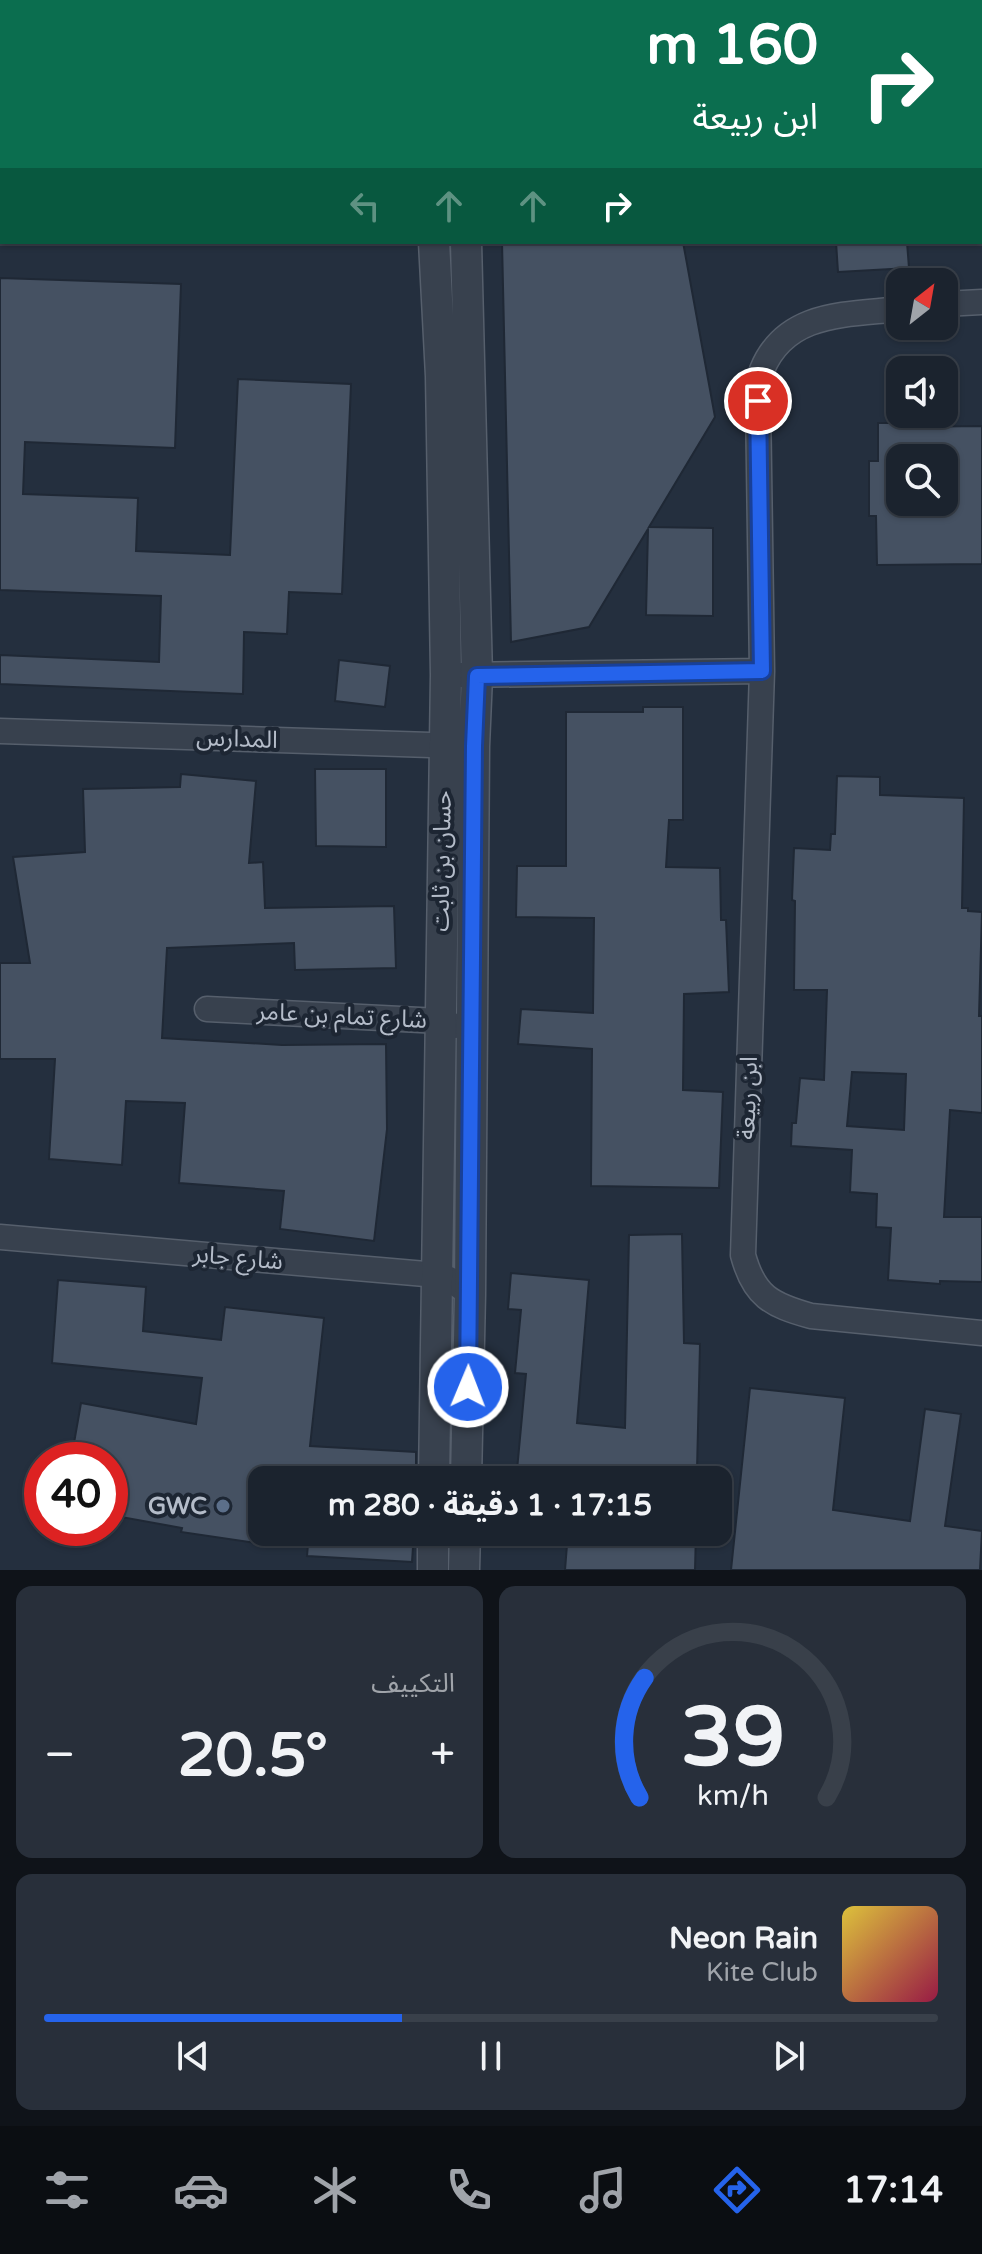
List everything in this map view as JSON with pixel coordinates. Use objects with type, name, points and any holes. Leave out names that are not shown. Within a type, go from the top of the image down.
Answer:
[{"type":"street","name":"حسان بن ثابت","points":[[434,244],[441,376],[446,675],[459,746],[471,1041],[466,1466]]},
{"type":"street","name":"حسان بن ثابت","points":[[434,1466],[440,1021],[459,746],[477,676],[464,245]]},
{"type":"street","points":[[958,303],[982,302]]},
{"type":"street","name":"ابن ربيعة","points":[[886,310],[825,317],[799,326],[775,347],[761,372],[758,401],[762,671],[743,1255],[749,1277],[763,1294],[785,1309],[811,1316],[982,1333]]},
{"type":"street","points":[[446,675],[762,671]]},
{"type":"street","name":"المدارس","points":[[0,731],[459,746]]},
{"type":"street","name":"شارع تمام بن عامر","points":[[207,1009],[440,1021],[455,1026],[471,1041]]},
{"type":"street","name":"شارع جابر","points":[[0,1237],[437,1275],[449,1279],[470,1294]]},
{"type":"street","points":[[433,1546],[433,1570]]},
{"type":"street","points":[[464,1570],[465,1546]]},
{"type":"building","points":[[502,244],[683,244],[715,417],[649,527],[713,528],[713,616],[646,615],[648,529],[589,627],[511,642]]},
{"type":"building","points":[[836,244],[907,244],[909,268],[838,272]]},
{"type":"building","points":[[0,278],[181,284],[175,448],[25,442],[23,494],[138,498],[136,551],[230,555],[238,379],[351,384],[342,594],[289,592],[287,634],[244,632],[243,694],[0,684],[0,655],[159,662],[161,596],[0,590]]},
{"type":"building","points":[[878,423],[886,423],[886,428],[982,426],[982,564],[877,565],[876,516],[869,516],[869,461],[878,461]]},
{"type":"building","points":[[339,660],[390,666],[385,707],[335,701]]},
{"type":"building","points":[[643,707],[683,707],[683,820],[669,820],[666,867],[720,868],[721,920],[726,920],[729,992],[684,994],[683,1090],[723,1092],[719,1188],[591,1186],[592,1049],[518,1044],[521,1009],[593,1013],[594,918],[516,917],[517,866],[566,866],[566,712],[643,712]]},
{"type":"building","points":[[315,769],[386,769],[386,847],[316,846]]},
{"type":"building","points":[[181,774],[256,781],[249,863],[263,862],[265,908],[394,906],[396,968],[295,970],[294,943],[167,948],[162,1038],[282,1045],[386,1044],[387,1129],[374,1241],[280,1229],[284,1191],[179,1183],[185,1103],[126,1101],[122,1165],[49,1159],[55,1059],[0,1059],[0,963],[30,963],[13,857],[85,852],[83,789],[180,787]]},
{"type":"building","points":[[837,776],[880,777],[880,795],[964,798],[962,908],[982,912],[979,1016],[982,1016],[982,1113],[950,1110],[944,1217],[982,1217],[982,1282],[940,1281],[940,1284],[888,1280],[891,1228],[876,1227],[877,1194],[850,1192],[852,1150],[791,1146],[800,1078],[824,1080],[827,990],[794,990],[794,848],[830,850],[831,834],[835,834]],"holes":[[[852,1072],[906,1074],[904,1130],[847,1126]]]},
{"type":"building","points":[[682,1234],[684,1343],[700,1344],[697,1466],[517,1466],[526,1374],[515,1373],[521,1310],[508,1309],[511,1273],[589,1280],[577,1423],[625,1428],[629,1235]]},
{"type":"building","points":[[58,1280],[146,1287],[143,1331],[221,1340],[225,1307],[324,1318],[310,1446],[416,1452],[416,1466],[248,1466],[248,1542],[181,1532],[182,1528],[128,1518],[128,1442],[74,1442],[81,1403],[196,1424],[202,1378],[52,1363]]},
{"type":"building","points":[[750,1388],[845,1398],[833,1510],[910,1521],[925,1409],[961,1414],[945,1526],[982,1531],[980,1570],[731,1570]]},
{"type":"building","points":[[308,1546],[413,1546],[412,1562],[307,1556]]},
{"type":"building","points":[[567,1546],[696,1546],[695,1570],[565,1570]]},
{"type":"place","name":"GWC","points":[[223,1506]]},
{"type":"route","points":[[468,1387],[477,676],[762,671],[758,401]]}]
